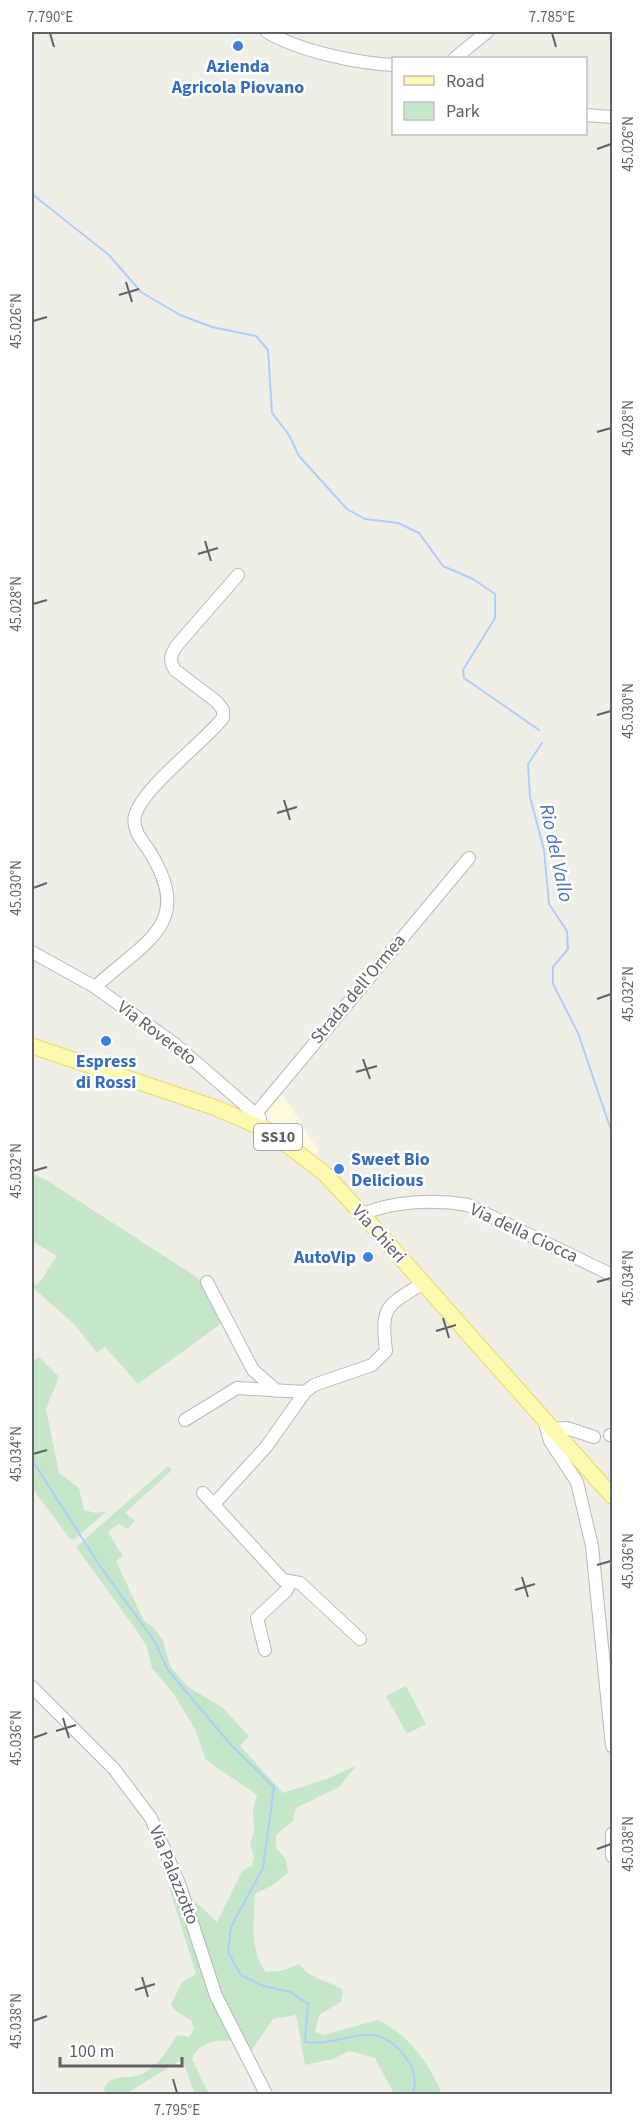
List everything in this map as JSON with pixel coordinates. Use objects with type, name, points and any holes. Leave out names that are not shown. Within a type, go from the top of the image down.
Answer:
[{"type":"main road","name":"Via Chieri","points":[[32,1046],[216,1108],[253,1117],[324,1173],[612,1496]]},
{"type":"street","points":[[267,32],[322,52],[368,63],[392,65]]},
{"type":"street","points":[[456,57],[487,32]]},
{"type":"street","points":[[587,115],[612,117]]},
{"type":"street","points":[[95,987],[155,935],[164,924],[169,898],[154,860],[134,826],[135,816],[149,793],[223,718],[223,710],[217,702],[175,670],[170,663],[171,654],[178,644],[238,575]]},
{"type":"street","name":"Strada dell'Ormea","points":[[253,1117],[469,858]]},
{"type":"street","name":"Via Rovereto","points":[[32,952],[95,987],[176,1045],[253,1117]]},
{"type":"street","name":"Via della Ciocca","points":[[362,1214],[383,1206],[449,1202],[468,1205],[612,1275]]},
{"type":"street","points":[[207,1282],[252,1370],[277,1390]]},
{"type":"street","points":[[215,1503],[266,1447],[305,1392],[314,1385],[372,1365],[386,1351],[383,1321],[385,1311],[423,1283]]},
{"type":"street","points":[[184,1420],[237,1388],[305,1392]]},
{"type":"street","points":[[594,1437],[567,1428],[548,1425],[550,1441],[577,1482],[592,1546],[612,1746]]},
{"type":"street","points":[[203,1493],[215,1503],[227,1521],[284,1580],[300,1583],[360,1639]]},
{"type":"street","points":[[265,1650],[258,1618],[286,1591],[291,1581]]},
{"type":"street","name":"Via Palazzotto","points":[[32,1687],[114,1769],[151,1818],[180,1886],[216,1996],[266,2094]]},
{"type":"street","points":[[612,1834],[612,1856]]},
{"type":"shaded area","points":[[280,1091],[319,1151],[315,1155],[261,1114]]},
{"type":"green space","points":[[32,1174],[48,1181],[198,1278],[222,1323],[138,1384],[105,1347],[97,1353],[74,1324],[32,1287],[32,1282],[37,1286],[57,1256],[32,1241]]},
{"type":"green space","points":[[39,1357],[59,1377],[46,1409],[59,1473],[79,1488],[84,1510],[96,1513],[107,1511],[75,1539],[70,1539],[32,1488],[32,1361]]},
{"type":"green space","points":[[168,1466],[172,1470],[125,1513],[135,1521],[127,1529],[119,1524],[108,1532],[123,1556],[116,1561],[144,1621],[153,1627],[163,1640],[170,1666],[187,1686],[223,1708],[249,1736],[240,1746],[283,1793],[329,1778],[357,1765],[339,1787],[296,1808],[293,1821],[276,1835],[276,1848],[286,1859],[288,1873],[273,1885],[255,1894],[254,1935],[257,1955],[266,1972],[281,1971],[299,1964],[314,1976],[343,1990],[341,2002],[319,2015],[315,2032],[323,2035],[378,2020],[389,2026],[417,2051],[431,2071],[442,2094],[394,2094],[375,2058],[349,2051],[333,2059],[305,2065],[296,2015],[273,2019],[250,2053],[220,1994],[187,1894],[217,1922],[242,1871],[252,1866],[254,1856],[250,1845],[254,1832],[253,1809],[257,1795],[206,1760],[195,1729],[173,1693],[152,1668],[147,1647],[76,1547]]},
{"type":"green space","points":[[406,1686],[426,1724],[407,1734],[386,1696]]},
{"type":"green space","points":[[176,1885],[234,2041],[204,2045],[192,2059],[209,2094],[195,2094],[182,2059],[126,2094],[106,2094],[104,2088],[111,2080],[142,2074],[162,2057],[177,2035],[189,2037],[194,2029],[191,2020],[177,2012],[171,2005],[182,1982],[196,1974],[169,1887]]},
{"type":"waterway","name":"Rio del Vallo","points":[[32,194],[109,255],[141,292],[180,315],[212,327],[256,336],[268,350],[272,413],[289,435],[299,456],[347,509],[365,519],[398,523],[419,533],[443,566],[473,579],[495,594],[495,618],[463,670],[464,678],[539,730]]},
{"type":"waterway","name":"Rio del Vallo","points":[[542,743],[528,764],[530,797],[544,850],[549,904],[567,931],[568,949],[553,967],[553,984],[578,1033],[612,1133]]},
{"type":"waterway","points":[[32,1460],[100,1566],[155,1642],[168,1670],[231,1745],[274,1787],[263,1868],[231,1927],[228,1952],[241,1975],[263,1986],[291,1992],[308,2004],[305,2042],[320,2043],[359,2035],[371,2035],[383,2038],[395,2045],[412,2067],[415,2081],[413,2094]]},
{"type":"place","name":"Azienda Agricola Piovano","points":[[238,46]]},
{"type":"place","name":"Espress di Rossi","points":[[106,1041]]},
{"type":"place","name":"Sweet Bio Delicious","points":[[339,1169]]},
{"type":"place","name":"AutoVip","points":[[368,1257]]}]
